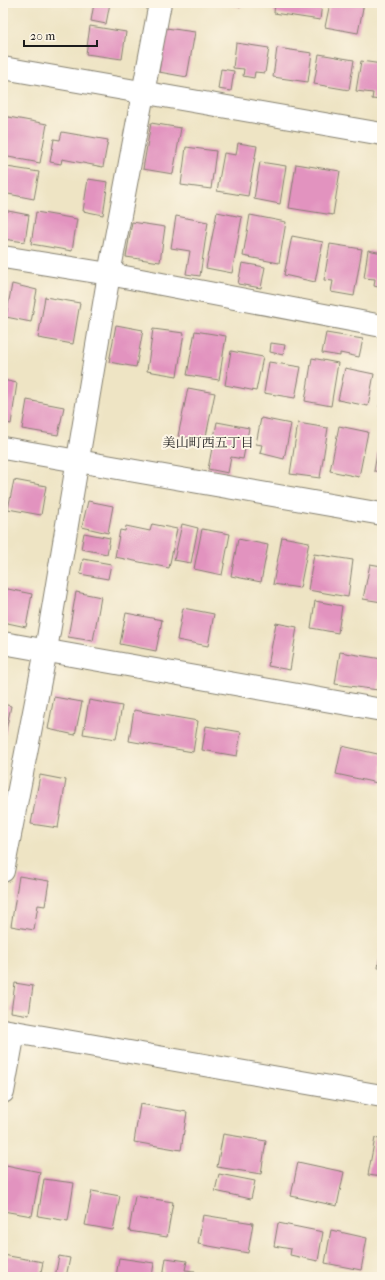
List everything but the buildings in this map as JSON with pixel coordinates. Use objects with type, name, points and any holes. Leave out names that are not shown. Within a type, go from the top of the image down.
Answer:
[{"type":"street","points":[[3,870],[6,840],[46,650],[109,274],[160,3]]},
{"type":"street","points":[[3,68],[382,134]]},
{"type":"street","points":[[3,257],[109,274],[382,326]]},
{"type":"street","points":[[3,448],[382,514]]},
{"type":"street","points":[[3,643],[382,710]]},
{"type":"street","points":[[3,1092],[8,1031],[382,1096]]},
{"type":"district","name":"美山町西五丁目","points":[[208,442]]}]
